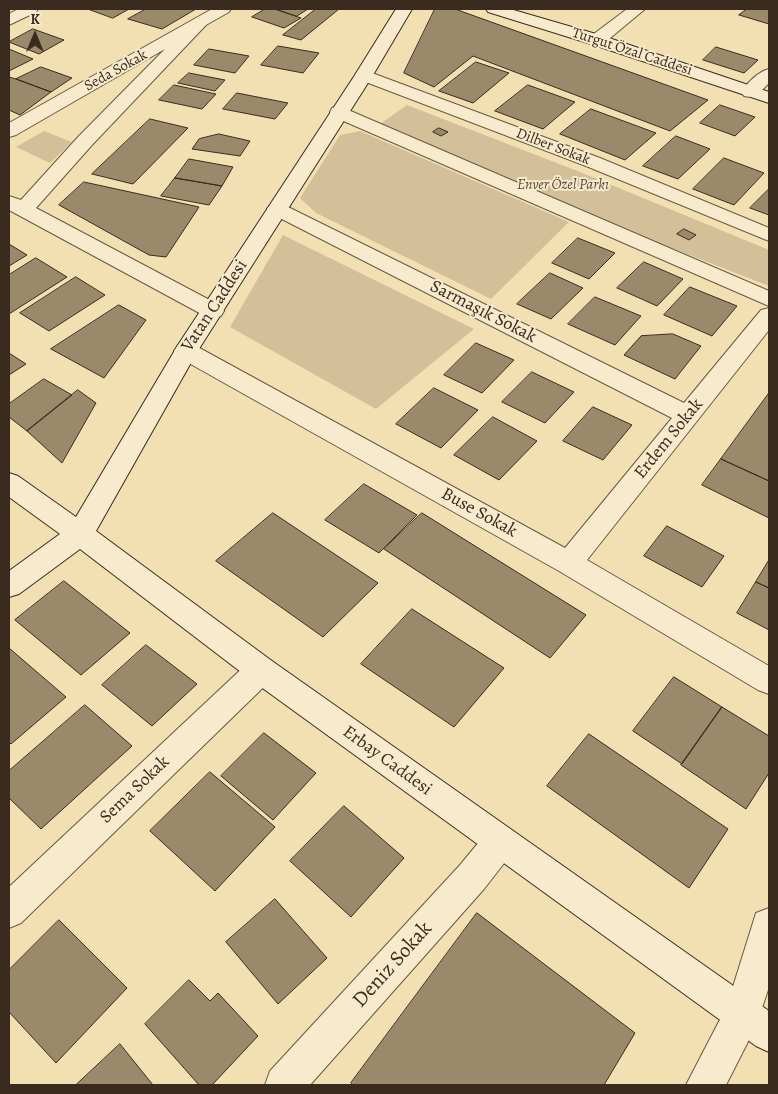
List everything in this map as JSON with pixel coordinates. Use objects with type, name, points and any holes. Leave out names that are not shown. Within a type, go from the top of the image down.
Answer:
[{"type":"street","points":[[9,20],[30,9]]},
{"type":"street","name":"Seda Sokak","points":[[9,132],[223,9]]},
{"type":"street","name":"Vatan Caddesi","points":[[9,586],[80,534],[99,505],[186,351],[364,75],[404,9]]},
{"type":"street","name":"Turgut Özal Caddesi","points":[[494,9],[597,40],[769,98]]},
{"type":"street","points":[[597,40],[637,9]]},
{"type":"street","points":[[199,24],[85,141],[17,206],[213,311]]},
{"type":"street","points":[[750,92],[769,74]]},
{"type":"street","name":"Dilber Sokak","points":[[364,75],[593,162],[769,235]]},
{"type":"street","points":[[340,112],[769,299]]},
{"type":"street","name":"Sarmaşık Sokak","points":[[277,209],[689,416]]},
{"type":"street","name":"Erdem Sokak","points":[[569,563],[769,315]]},
{"type":"street","name":"Buse Sokak","points":[[186,351],[569,563],[769,681]]},
{"type":"street","name":"Erbay Caddesi","points":[[9,483],[261,670],[756,1023]]},
{"type":"street","name":"Sema Sokak","points":[[9,911],[261,670]]},
{"type":"street","name":"Deniz Sokak","points":[[284,1085],[472,877],[500,842]]},
{"type":"street","points":[[705,1085],[756,1023],[769,926]]},
{"type":"green space","name":"Enver Özel Parkı","points":[[407,105],[580,172],[769,250],[769,286],[553,202],[380,124]]},
{"type":"green space","points":[[44,131],[72,142],[50,163],[16,147]]},
{"type":"green space","points":[[360,131],[569,222],[491,299],[316,213],[300,198],[340,135]]},
{"type":"green space","points":[[283,235],[474,329],[376,409],[230,327]]},
{"type":"building","points":[[88,9],[129,9],[113,18]]},
{"type":"building","points":[[146,9],[196,9],[162,29],[128,19]]},
{"type":"building","points":[[265,9],[275,9],[301,18],[284,28],[252,17]]},
{"type":"building","points":[[275,9],[308,9],[297,16]]},
{"type":"building","points":[[316,9],[339,9],[301,40],[283,35]]},
{"type":"building","points":[[435,9],[455,9],[708,100],[670,131],[473,56],[434,87],[404,73]]},
{"type":"building","points":[[747,9],[769,9],[769,24],[739,15]]},
{"type":"building","points":[[33,29],[64,40],[39,54],[9,42]]},
{"type":"building","points":[[278,46],[319,53],[303,73],[261,65]]},
{"type":"building","points":[[716,47],[758,60],[744,73],[703,60]]},
{"type":"building","points":[[9,49],[33,59],[9,71]]},
{"type":"building","points":[[209,49],[249,56],[235,73],[194,65]]},
{"type":"building","points":[[476,62],[509,73],[473,103],[439,91]]},
{"type":"building","points":[[41,67],[72,78],[51,92],[16,79]]},
{"type":"building","points":[[189,73],[225,80],[215,91],[178,83]]},
{"type":"building","points":[[9,77],[51,92],[20,115],[9,110]]},
{"type":"building","points":[[174,85],[216,94],[202,109],[159,100]]},
{"type":"building","points":[[528,85],[575,102],[543,129],[495,111]]},
{"type":"building","points":[[237,93],[288,103],[275,119],[223,109]]},
{"type":"building","points":[[720,105],[755,117],[735,136],[700,123]]},
{"type":"building","points":[[591,109],[656,133],[625,160],[560,134]]},
{"type":"building","points":[[150,119],[188,128],[133,184],[92,174]]},
{"type":"building","points":[[439,128],[448,132],[441,136],[433,132]]},
{"type":"building","points":[[219,134],[250,141],[240,156],[192,149],[199,139]]},
{"type":"building","points":[[676,136],[710,149],[678,179],[643,166]]},
{"type":"building","points":[[724,158],[764,173],[734,205],[693,189]]},
{"type":"building","points":[[189,159],[233,167],[222,186],[175,178]]},
{"type":"building","points":[[175,178],[222,186],[209,205],[161,196]]},
{"type":"building","points":[[84,182],[199,207],[166,257],[149,255],[59,205]]},
{"type":"building","points":[[769,189],[769,215],[750,208]]},
{"type":"building","points":[[684,229],[696,235],[689,240],[677,234]]},
{"type":"building","points":[[578,238],[615,253],[589,279],[552,263]]},
{"type":"building","points":[[9,244],[27,255],[9,266]]},
{"type":"building","points":[[36,258],[67,277],[9,314],[9,275]]},
{"type":"building","points":[[644,262],[683,279],[657,306],[617,288]]},
{"type":"building","points":[[550,273],[583,288],[551,319],[517,304]]},
{"type":"building","points":[[76,277],[105,295],[49,331],[20,313]]},
{"type":"building","points":[[690,287],[737,306],[712,336],[664,315]]},
{"type":"building","points":[[595,297],[641,316],[615,345],[568,324]]},
{"type":"building","points":[[119,305],[146,320],[104,378],[51,349]]},
{"type":"building","points":[[673,334],[701,346],[675,379],[624,355],[641,336]]},
{"type":"building","points":[[476,343],[514,360],[482,393],[444,375]]},
{"type":"building","points":[[9,353],[26,364],[9,375]]},
{"type":"building","points":[[532,372],[574,392],[545,423],[502,402]]},
{"type":"building","points":[[44,379],[72,395],[27,431],[9,417],[9,404]]},
{"type":"building","points":[[434,388],[478,410],[441,448],[396,424]]},
{"type":"building","points":[[78,390],[96,403],[62,463],[27,431]]},
{"type":"building","points":[[769,393],[769,481],[721,459]]},
{"type":"building","points":[[593,407],[632,425],[603,460],[563,441]]},
{"type":"building","points":[[493,417],[537,441],[499,480],[454,455]]},
{"type":"building","points":[[721,459],[769,481],[769,518],[702,485]]},
{"type":"building","points":[[364,484],[417,515],[379,553],[325,520]]},
{"type":"building","points":[[273,513],[378,583],[323,637],[216,561]]},
{"type":"building","points":[[422,513],[586,615],[550,658],[384,549]]},
{"type":"building","points":[[667,526],[724,556],[702,587],[644,556]]},
{"type":"building","points":[[769,560],[769,588],[756,582]]},
{"type":"building","points":[[64,581],[130,633],[81,675],[15,620]]},
{"type":"building","points":[[756,582],[769,588],[769,630],[737,613]]},
{"type":"building","points":[[412,609],[504,668],[454,727],[361,664]]},
{"type":"building","points":[[146,645],[197,684],[152,726],[102,685]]},
{"type":"building","points":[[9,648],[66,697],[11,744],[9,742]]},
{"type":"building","points":[[674,677],[722,707],[682,764],[633,731]]},
{"type":"building","points":[[85,705],[132,746],[41,829],[9,798],[9,771]]},
{"type":"building","points":[[722,707],[769,736],[769,773],[746,809],[681,765]]},
{"type":"building","points":[[264,733],[316,773],[273,820],[221,776]]},
{"type":"building","points":[[589,734],[728,829],[689,888],[547,786]]},
{"type":"building","points":[[210,772],[275,827],[215,891],[150,831]]},
{"type":"building","points":[[344,806],[404,858],[351,917],[290,861]]},
{"type":"building","points":[[275,899],[327,958],[278,1004],[226,942]]},
{"type":"building","points":[[477,913],[635,1033],[604,1085],[353,1085],[351,1083]]},
{"type":"building","points":[[59,920],[127,988],[56,1063],[9,1012],[9,970]]},
{"type":"building","points":[[189,980],[210,1001],[218,993],[258,1036],[212,1085],[199,1085],[145,1024]]},
{"type":"building","points":[[120,1044],[153,1085],[76,1085]]}]
